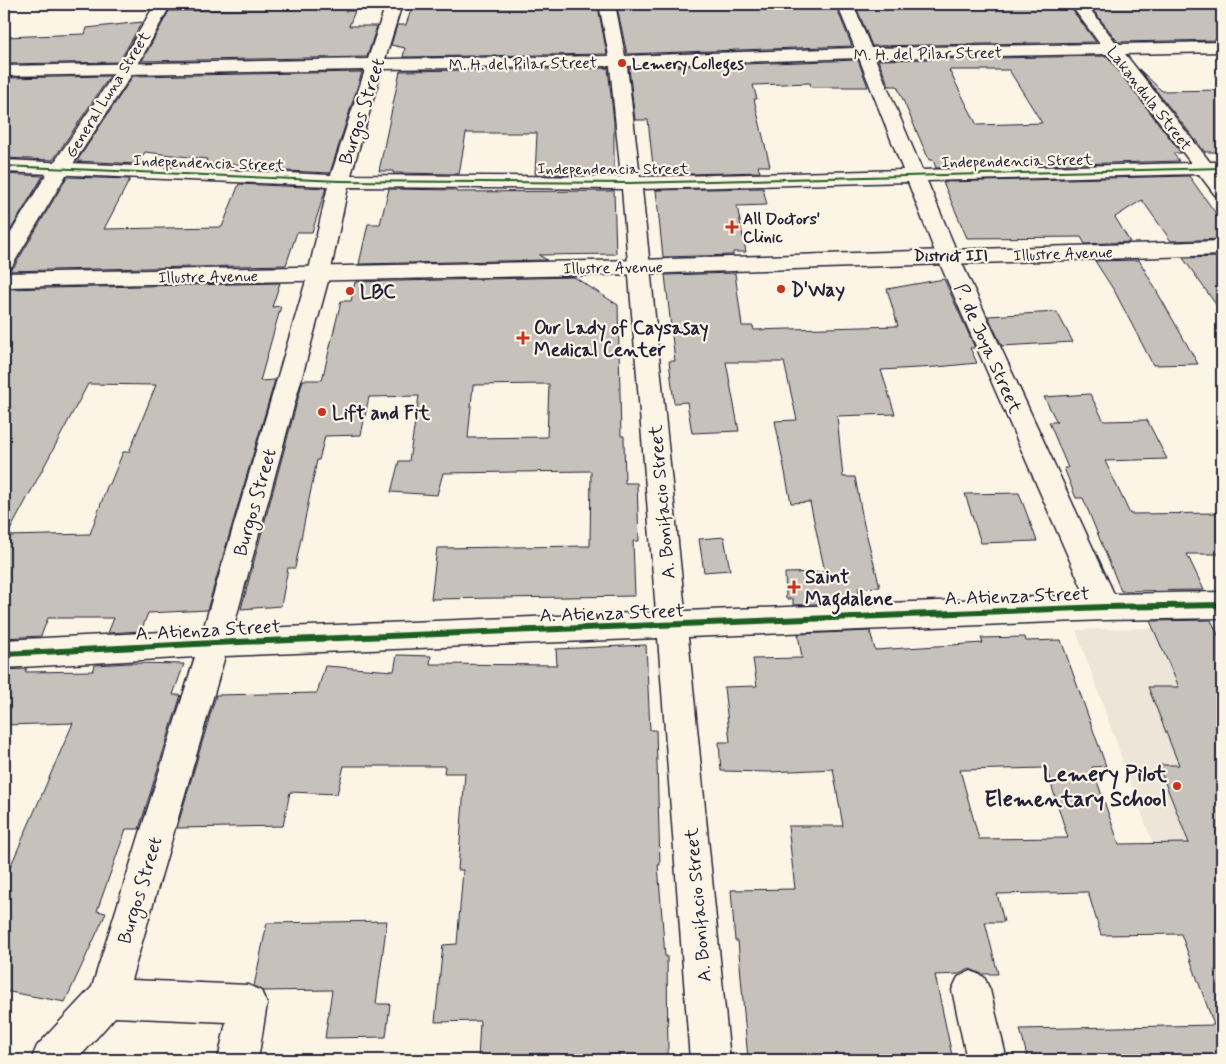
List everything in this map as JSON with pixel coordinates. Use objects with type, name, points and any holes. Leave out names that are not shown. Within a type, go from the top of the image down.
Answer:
[{"type":"street","name":"General Luna Street","points":[[4,261],[58,170],[127,68],[163,4]]},
{"type":"street","name":"Burgos Street","points":[[107,998],[214,643],[319,274],[339,181],[377,65],[394,4]]},
{"type":"street","name":"A. Bonifacio Street","points":[[607,4],[618,61],[640,267],[710,1060]]},
{"type":"street","name":"P. de Joya Street","points":[[845,4],[948,257],[1105,607]]},
{"type":"street","name":"Lakandula Street","points":[[1078,4],[1113,50],[1213,169],[1222,191]]},
{"type":"street","name":"M. H. del Pilar Street","points":[[4,71],[618,61],[866,53],[1222,47]]},
{"type":"street","name":"Independencia Street","points":[[4,166],[58,170],[339,181],[630,183],[1213,169]]},
{"type":"street","name":"Illustre Avenue","points":[[4,280],[640,267],[1222,248]]},
{"type":"street","name":"A. Atienza Street","points":[[4,654],[214,643],[672,624],[1105,607],[1222,605]]},
{"type":"street","points":[[971,990],[987,1060]]},
{"type":"street","points":[[51,1060],[107,998],[248,1004],[238,1060]]},
{"type":"shaded area","name":"Lemery Pilot Elementary School","points":[[1222,626],[1222,1037],[1076,630]]},
{"type":"building","points":[[244,4],[345,4],[345,11],[355,11],[349,26],[377,26],[367,57],[142,61],[169,11],[242,10]]},
{"type":"building","points":[[413,4],[592,4],[592,7],[598,7],[607,54],[403,57],[405,48],[391,45],[397,25],[406,25]]},
{"type":"building","points":[[698,4],[835,4],[852,46],[627,54],[617,7]]},
{"type":"building","points":[[855,4],[1041,4],[1044,8],[1070,7],[1096,42],[872,46]]},
{"type":"building","points":[[1222,4],[1222,40],[1118,42],[1090,6]]},
{"type":"building","points":[[142,22],[119,62],[4,64],[4,37],[85,34],[87,28]]},
{"type":"building","points":[[1107,56],[1181,153],[1173,153],[1179,161],[936,168],[933,160],[929,160],[897,86],[889,86],[878,60]],"holes":[[[949,70],[1009,70],[1042,123],[977,125]]]},
{"type":"building","points":[[858,60],[868,87],[811,87],[810,83],[753,85],[757,99],[754,99],[770,166],[758,166],[760,172],[654,175],[648,120],[635,120],[629,68]]},
{"type":"building","points":[[608,68],[614,122],[614,175],[535,174],[537,133],[466,133],[459,174],[379,171],[400,71]]},
{"type":"building","points":[[1139,69],[1162,91],[1222,90],[1222,152],[1205,152]]},
{"type":"building","points":[[362,72],[330,173],[245,169],[247,165],[244,164],[205,164],[207,159],[145,152],[138,164],[77,161],[133,76]]},
{"type":"building","points":[[110,76],[53,160],[4,158],[4,78]]},
{"type":"building","points":[[4,174],[43,176],[4,241]]},
{"type":"building","points":[[1189,176],[1222,222],[1222,239],[1171,241],[1142,200],[1115,217],[1130,242],[1085,244],[1081,237],[967,238],[943,182]]},
{"type":"building","points":[[67,177],[130,179],[104,229],[222,227],[239,184],[326,188],[312,232],[297,232],[286,265],[4,271],[14,267]]},
{"type":"building","points":[[763,188],[767,205],[737,206],[746,252],[733,252],[733,255],[663,257],[656,190]]},
{"type":"building","points":[[389,189],[456,190],[456,192],[614,191],[616,254],[539,255],[547,260],[359,264],[368,224],[380,224]]},
{"type":"building","points":[[1222,257],[1222,313],[1183,258]]},
{"type":"building","points":[[1139,260],[1198,364],[1153,365],[1115,292],[1095,261]]},
{"type":"building","points":[[735,273],[742,326],[753,326],[754,330],[898,326],[887,289],[944,279],[975,348],[970,348],[977,363],[881,370],[895,414],[837,416],[843,477],[855,477],[864,525],[880,587],[858,588],[862,602],[793,605],[793,599],[786,599],[785,573],[825,572],[810,502],[791,503],[775,421],[797,420],[784,362],[726,362],[739,431],[692,433],[687,402],[674,403],[669,361],[675,361],[665,275]]},
{"type":"building","points":[[574,277],[618,305],[621,436],[624,436],[625,483],[637,483],[639,541],[633,541],[635,596],[431,599],[437,548],[590,546],[591,471],[443,473],[437,495],[391,492],[399,461],[409,461],[419,396],[369,397],[361,435],[325,436],[319,460],[317,460],[295,568],[288,568],[281,606],[241,609],[303,380],[322,380],[341,301],[351,301],[355,282]],"holes":[[[549,384],[547,437],[468,438],[473,385]]]},
{"type":"building","points":[[280,283],[272,307],[281,306],[260,381],[275,380],[207,610],[148,613],[141,631],[108,633],[114,618],[48,618],[41,636],[4,638],[4,289]],"holes":[[[88,384],[156,385],[129,452],[123,452],[110,484],[108,484],[90,534],[7,536]]]},
{"type":"building","points":[[1057,312],[1073,342],[1002,346],[988,316]]},
{"type":"building","points":[[1090,394],[1104,421],[1147,420],[1167,459],[1105,461],[1130,514],[1222,513],[1222,554],[1187,554],[1204,590],[1121,591],[1083,498],[1076,498],[1064,468],[1068,468],[1049,422],[1057,422],[1044,397]]},
{"type":"building","points":[[1019,493],[1037,541],[981,543],[965,494]]},
{"type":"building","points":[[724,537],[730,570],[704,572],[699,539]]},
{"type":"building","points":[[1211,620],[1222,643],[1222,1060],[1028,1060],[1020,1029],[1214,1025],[1181,934],[1101,935],[1088,892],[997,894],[1004,922],[985,922],[998,974],[982,974],[970,969],[959,974],[935,975],[953,1060],[748,1060],[738,941],[735,941],[731,890],[795,889],[788,826],[843,826],[833,769],[770,772],[721,771],[719,742],[730,742],[724,687],[757,686],[753,659],[802,658],[798,634],[870,631],[875,650],[983,643],[981,638],[1025,637],[1026,641],[1061,640],[1106,766],[1092,767],[1119,844],[1189,843],[1158,765],[1179,765],[1148,687],[1179,687],[1150,621]],"holes":[[[1046,768],[1068,838],[979,839],[960,770]]]},
{"type":"building","points":[[646,645],[650,730],[656,730],[660,865],[658,865],[665,956],[667,956],[668,1056],[530,1054],[530,1060],[478,1060],[480,1021],[435,1022],[443,945],[457,944],[463,870],[458,870],[465,773],[444,773],[445,766],[344,766],[337,794],[290,792],[283,826],[177,828],[216,695],[317,693],[325,666],[394,671],[397,655],[431,656],[430,664],[557,665],[556,649]]},
{"type":"building","points":[[130,663],[184,664],[173,695],[181,695],[139,829],[126,829],[97,911],[106,913],[65,1002],[4,991],[4,881],[73,723],[4,725],[4,670],[27,669],[25,672],[93,671],[95,665]]},
{"type":"building","points":[[387,921],[376,1004],[390,1004],[386,1037],[325,1038],[332,990],[263,991],[254,986],[267,923]]},
{"type":"cycle path","points":[[4,166],[339,181],[630,183],[1222,168]]},
{"type":"cycle path","points":[[4,654],[214,643],[1105,607],[1222,605]]},
{"type":"place","name":"Lemery Colleges","points":[[622,63]]},
{"type":"place","name":"All Doctors' Clinic","points":[[732,227]]},
{"type":"place","name":"D'Way","points":[[781,289]]},
{"type":"place","name":"LBC","points":[[350,291]]},
{"type":"place","name":"Our Lady of Caysasay Medical Center","points":[[523,338]]},
{"type":"place","name":"Lift and Fit","points":[[322,412]]},
{"type":"place","name":"Saint Magdalene","points":[[794,587]]},
{"type":"place","name":"Lemery Pilot Elementary School","points":[[1177,786]]},
{"type":"district","name":"District III","points":[[951,255]]}]
